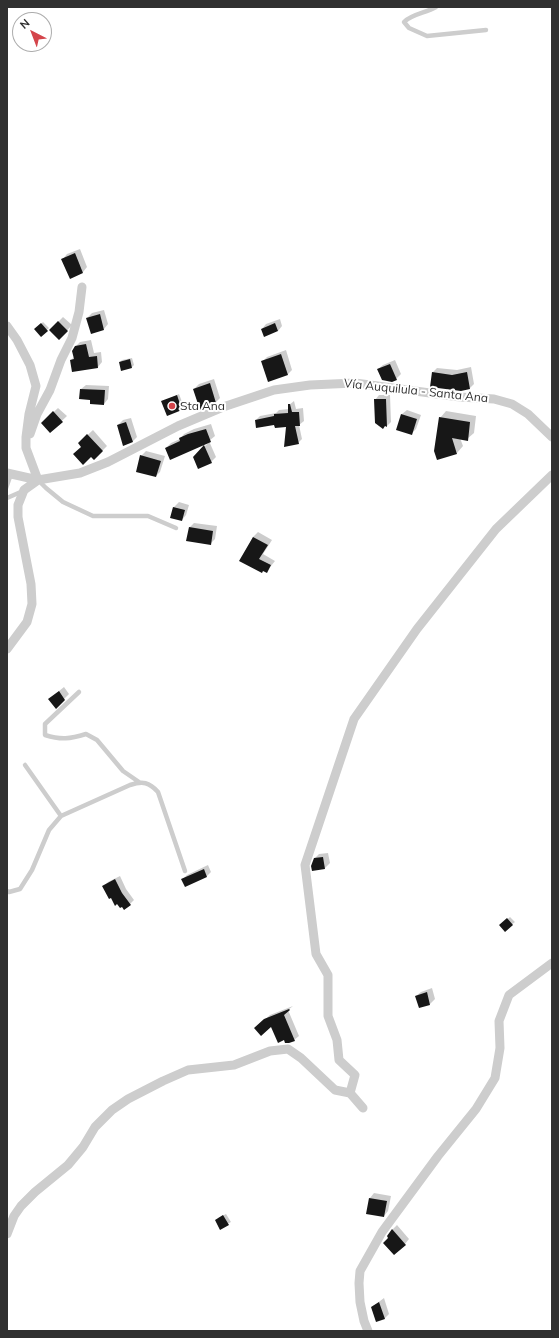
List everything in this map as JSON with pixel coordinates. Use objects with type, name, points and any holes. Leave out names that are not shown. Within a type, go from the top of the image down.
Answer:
[{"type":"street","points":[[26,437],[30,434],[50,390],[61,360],[72,338],[79,312],[82,287]]},
{"type":"street","points":[[7,326],[17,340],[30,365],[36,386],[29,414],[26,448],[38,480]]},
{"type":"street","name":"Vía Auquilula - Santa Ana","points":[[24,490],[38,480],[80,473],[108,462],[178,426],[223,407],[274,390],[310,385],[354,383],[460,397],[494,399],[512,404],[528,414],[552,437]]},
{"type":"street","points":[[7,473],[38,480]]},
{"type":"street","points":[[350,1093],[355,1075],[339,1060],[336,1040],[328,1016],[328,975],[316,954],[305,865],[354,719],[416,629],[496,529],[552,475]]},
{"type":"street","points":[[7,649],[27,622],[32,604],[31,584],[18,517],[18,505],[24,490]]},
{"type":"street","points":[[368,1331],[360,1302],[360,1271],[382,1232],[438,1156],[476,1109],[495,1078],[500,1048],[499,1021],[509,995],[552,963]]},
{"type":"street","points":[[7,1234],[14,1216],[21,1206],[35,1192],[68,1165],[83,1147],[95,1127],[112,1110],[162,1081],[188,1070],[234,1065],[270,1051],[288,1049],[301,1058],[335,1090],[350,1093],[363,1108]]},
{"type":"lane","points":[[436,7],[426,13],[408,18],[404,22],[408,28],[427,36],[486,30]]},
{"type":"lane","points":[[38,480],[64,502],[93,516],[148,516],[176,528]]},
{"type":"lane","points":[[7,498],[24,490]]},
{"type":"lane","points":[[79,692],[45,724],[45,735],[59,739],[77,737],[86,734],[97,740],[123,771],[139,782]]},
{"type":"lane","points":[[25,765],[61,816]]},
{"type":"lane","points":[[7,891],[9,892],[20,889],[32,870],[49,830],[61,816],[139,782],[147,782],[158,792],[185,871]]},
{"type":"building","points":[[75,253],[83,273],[70,279],[61,259]]},
{"type":"building","points":[[100,314],[104,330],[91,334],[86,318]]},
{"type":"building","points":[[58,321],[68,331],[59,340],[49,330]]},
{"type":"building","points":[[41,323],[48,331],[41,337],[34,329]]},
{"type":"building","points":[[275,323],[278,331],[264,337],[261,329]]},
{"type":"building","points":[[86,344],[89,357],[97,356],[98,368],[72,372],[70,360],[74,359],[72,351],[75,346]]},
{"type":"building","points":[[281,354],[288,375],[268,382],[261,361]]},
{"type":"building","points":[[130,359],[132,368],[121,371],[119,362]]},
{"type":"building","points":[[390,364],[397,380],[392,382],[382,380],[377,369]]},
{"type":"building","points":[[432,372],[452,375],[467,372],[470,389],[461,391],[430,387]]},
{"type":"building","points":[[210,383],[216,403],[200,410],[193,389]]},
{"type":"building","points":[[80,389],[105,390],[104,405],[90,404],[90,400],[79,399]]},
{"type":"building","name":"Sta Ana","points":[[177,395],[182,410],[167,416],[161,401]]},
{"type":"building","points":[[374,399],[386,399],[387,427],[385,426],[383,429],[375,423]]},
{"type":"building","points":[[288,404],[290,404],[292,412],[299,412],[300,426],[295,426],[299,444],[284,447],[286,427],[275,428],[274,425],[256,428],[255,420],[274,416],[274,414],[288,413]]},
{"type":"building","points":[[53,411],[63,422],[50,433],[41,423]]},
{"type":"building","points":[[401,414],[417,419],[412,435],[396,430]]},
{"type":"building","points":[[439,417],[470,422],[468,441],[452,438],[457,454],[437,460],[434,451]]},
{"type":"building","points":[[126,422],[133,442],[123,446],[117,425]]},
{"type":"building","points":[[206,429],[211,442],[170,460],[165,448],[180,441],[179,438]]},
{"type":"building","points":[[87,434],[103,451],[94,460],[91,457],[83,465],[73,454],[81,447],[78,443]]},
{"type":"building","points":[[204,445],[212,463],[198,469],[193,457]]},
{"type":"building","points":[[140,455],[161,461],[156,477],[136,472]]},
{"type":"building","points":[[173,507],[185,510],[182,521],[170,518]]},
{"type":"building","points":[[189,527],[213,531],[211,545],[186,541]]},
{"type":"building","points":[[253,537],[268,545],[259,559],[271,565],[267,573],[263,571],[262,573],[239,561]]},
{"type":"building","points":[[59,691],[65,700],[56,709],[48,699]]},
{"type":"building","points":[[323,857],[325,869],[312,871],[311,866],[314,858]]},
{"type":"building","points":[[204,869],[207,877],[185,887],[181,879]]},
{"type":"building","points":[[115,879],[122,893],[131,905],[124,910],[117,904],[115,906],[111,898],[109,899],[102,886]]},
{"type":"building","points":[[507,918],[513,925],[505,932],[499,925]]},
{"type":"building","points":[[427,992],[430,1005],[419,1008],[415,996]]},
{"type":"building","points":[[289,1009],[290,1010],[284,1015],[295,1041],[285,1043],[284,1040],[278,1043],[271,1027],[261,1036],[254,1028],[264,1019]]},
{"type":"building","points":[[369,1198],[387,1201],[384,1217],[366,1214]]},
{"type":"building","points":[[223,1215],[229,1225],[220,1230],[215,1220]]},
{"type":"building","points":[[392,1229],[406,1245],[394,1255],[383,1243],[388,1238],[387,1236]]},
{"type":"building","points":[[379,1302],[385,1319],[376,1322],[371,1307]]},
{"type":"place","name":"Sta Ana","points":[[172,406]]}]
